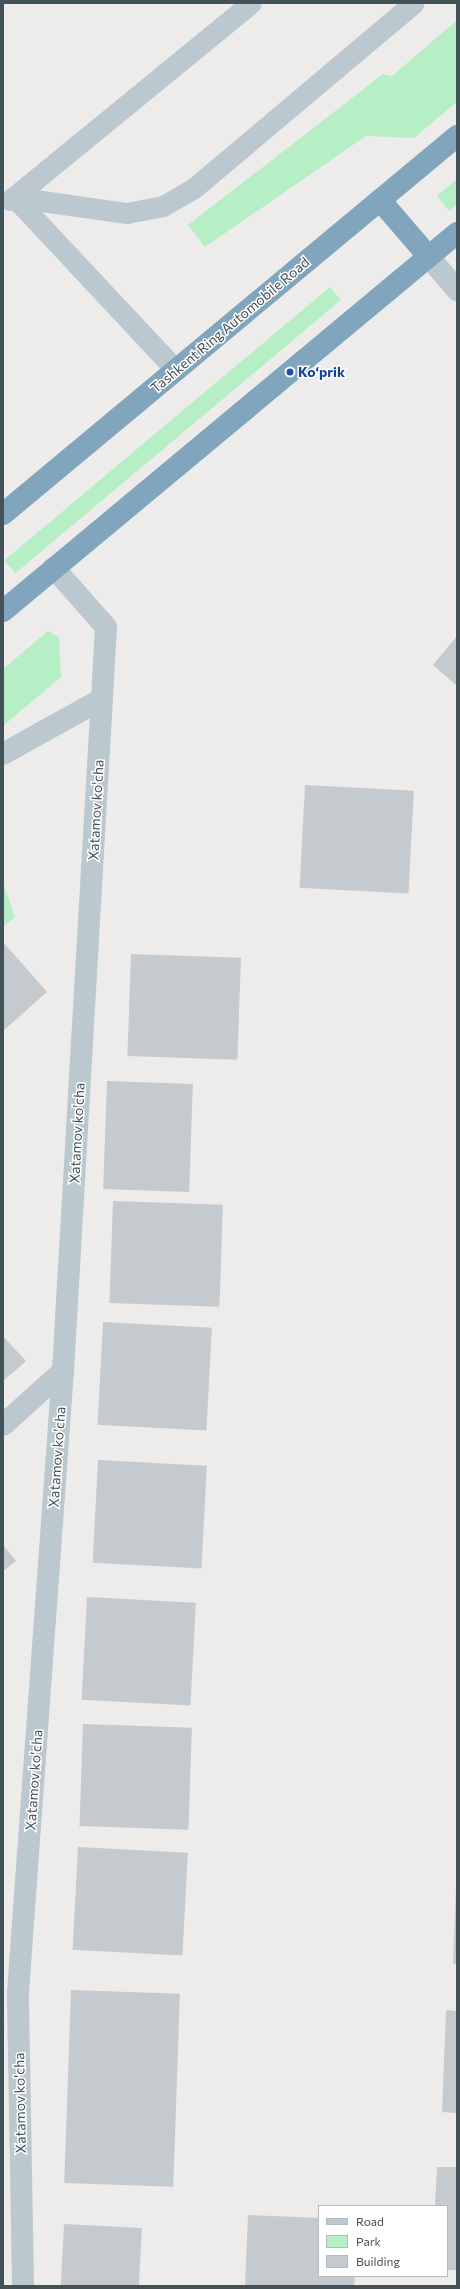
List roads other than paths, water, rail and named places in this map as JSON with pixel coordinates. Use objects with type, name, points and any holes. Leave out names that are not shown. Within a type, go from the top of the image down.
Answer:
[{"type":"highway","name":"Tashkent Ring Automobile Road","points":[[3,514],[457,136]]},
{"type":"highway","points":[[380,200],[428,256]]},
{"type":"highway","points":[[3,611],[457,232]]},
{"type":"street","points":[[428,256],[457,290]]},
{"type":"street","name":"Xatamov ko'cha","points":[[23,2286],[10,1998],[63,1371],[106,627],[54,568]]},
{"type":"street","points":[[3,754],[102,699]]},
{"type":"street","points":[[3,1425],[63,1371]]},
{"type":"lane","points":[[9,201],[251,3]]},
{"type":"lane","points":[[9,201],[127,213],[163,206],[194,188],[414,3]]},
{"type":"lane","points":[[9,201],[176,370]]},
{"type":"place","name":"Koʻprik","points":[[290,372]]}]
